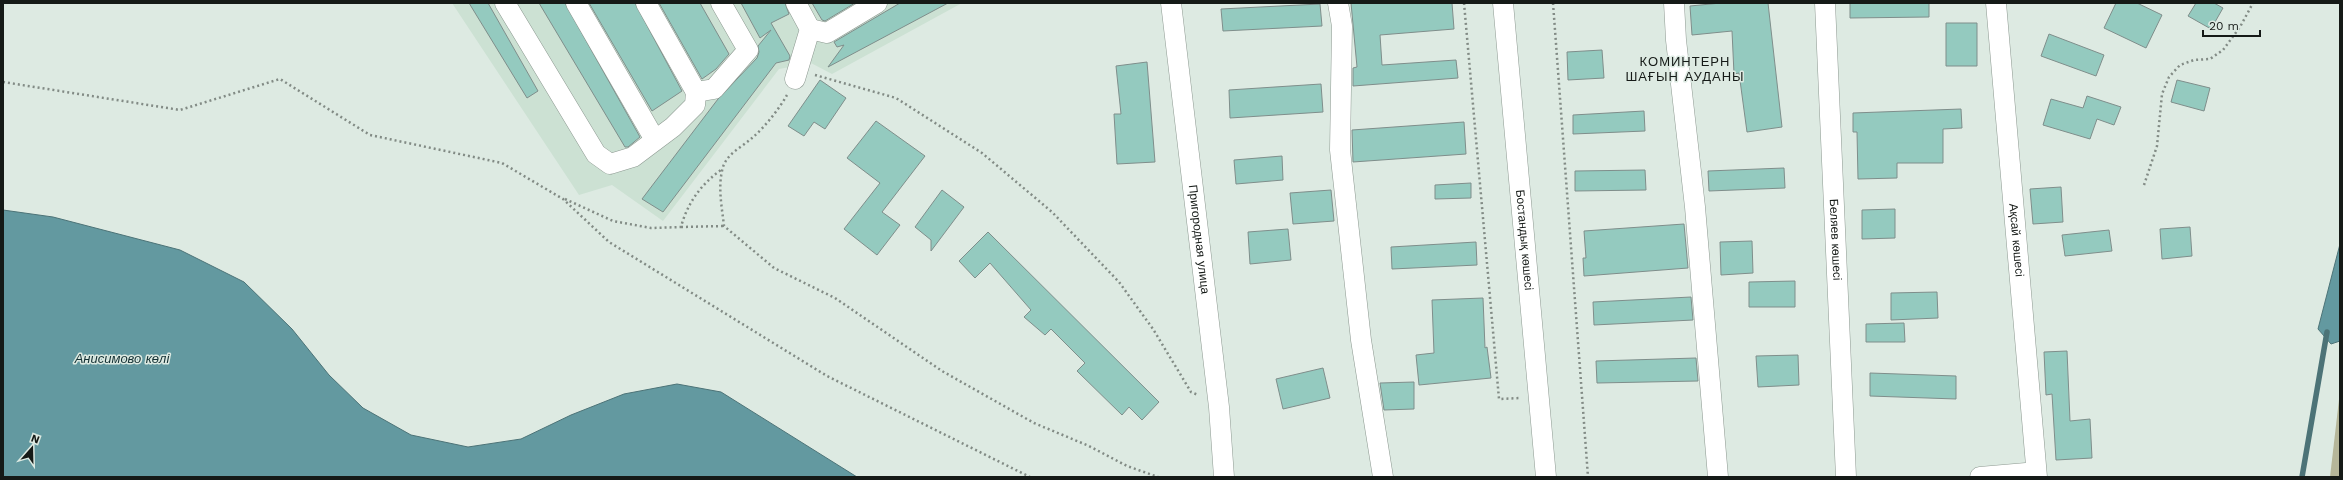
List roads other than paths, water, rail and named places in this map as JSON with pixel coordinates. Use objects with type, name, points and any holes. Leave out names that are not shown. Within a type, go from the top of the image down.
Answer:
[{"type":"street","points":[[505,3],[596,154],[610,164],[633,158],[673,127],[695,105],[696,92],[646,3]]},
{"type":"street","points":[[576,3],[655,140]]},
{"type":"street","points":[[696,92],[714,89],[748,50],[721,3]]},
{"type":"street","points":[[796,3],[810,29],[796,79]]},
{"type":"street","name":"Пригородная улица","points":[[1170,3],[1219,407],[1224,477]]},
{"type":"street","points":[[1338,3],[1342,26],[1340,150],[1361,340],[1383,477]]},
{"type":"street","name":"Бостандық көшесі","points":[[1503,3],[1546,477]]},
{"type":"street","points":[[1674,3],[1676,40],[1695,207],[1718,477]]},
{"type":"street","name":"Беляев көшесі","points":[[1824,3],[1846,477]]},
{"type":"street","name":"Ақсай көшесі","points":[[1996,3],[2036,474]]},
{"type":"street","points":[[810,29],[827,33],[873,4]]},
{"type":"street","points":[[1980,477],[2036,474]]},
{"type":"water","name":"Анисимово көлі","points":[[3,210],[53,217],[180,250],[244,282],[292,329],[329,375],[363,408],[411,435],[468,447],[521,439],[571,415],[624,394],[677,384],[721,392],[857,477],[3,477]]},
{"type":"water","points":[[2340,244],[2340,341],[2331,344],[2318,329]]},
{"type":"waterway","points":[[2302,477],[2327,332]]},
{"type":"district","name":"КОМИНТЕРН ШАҒЫН АУДАНЫ","points":[[1685,68]]}]
